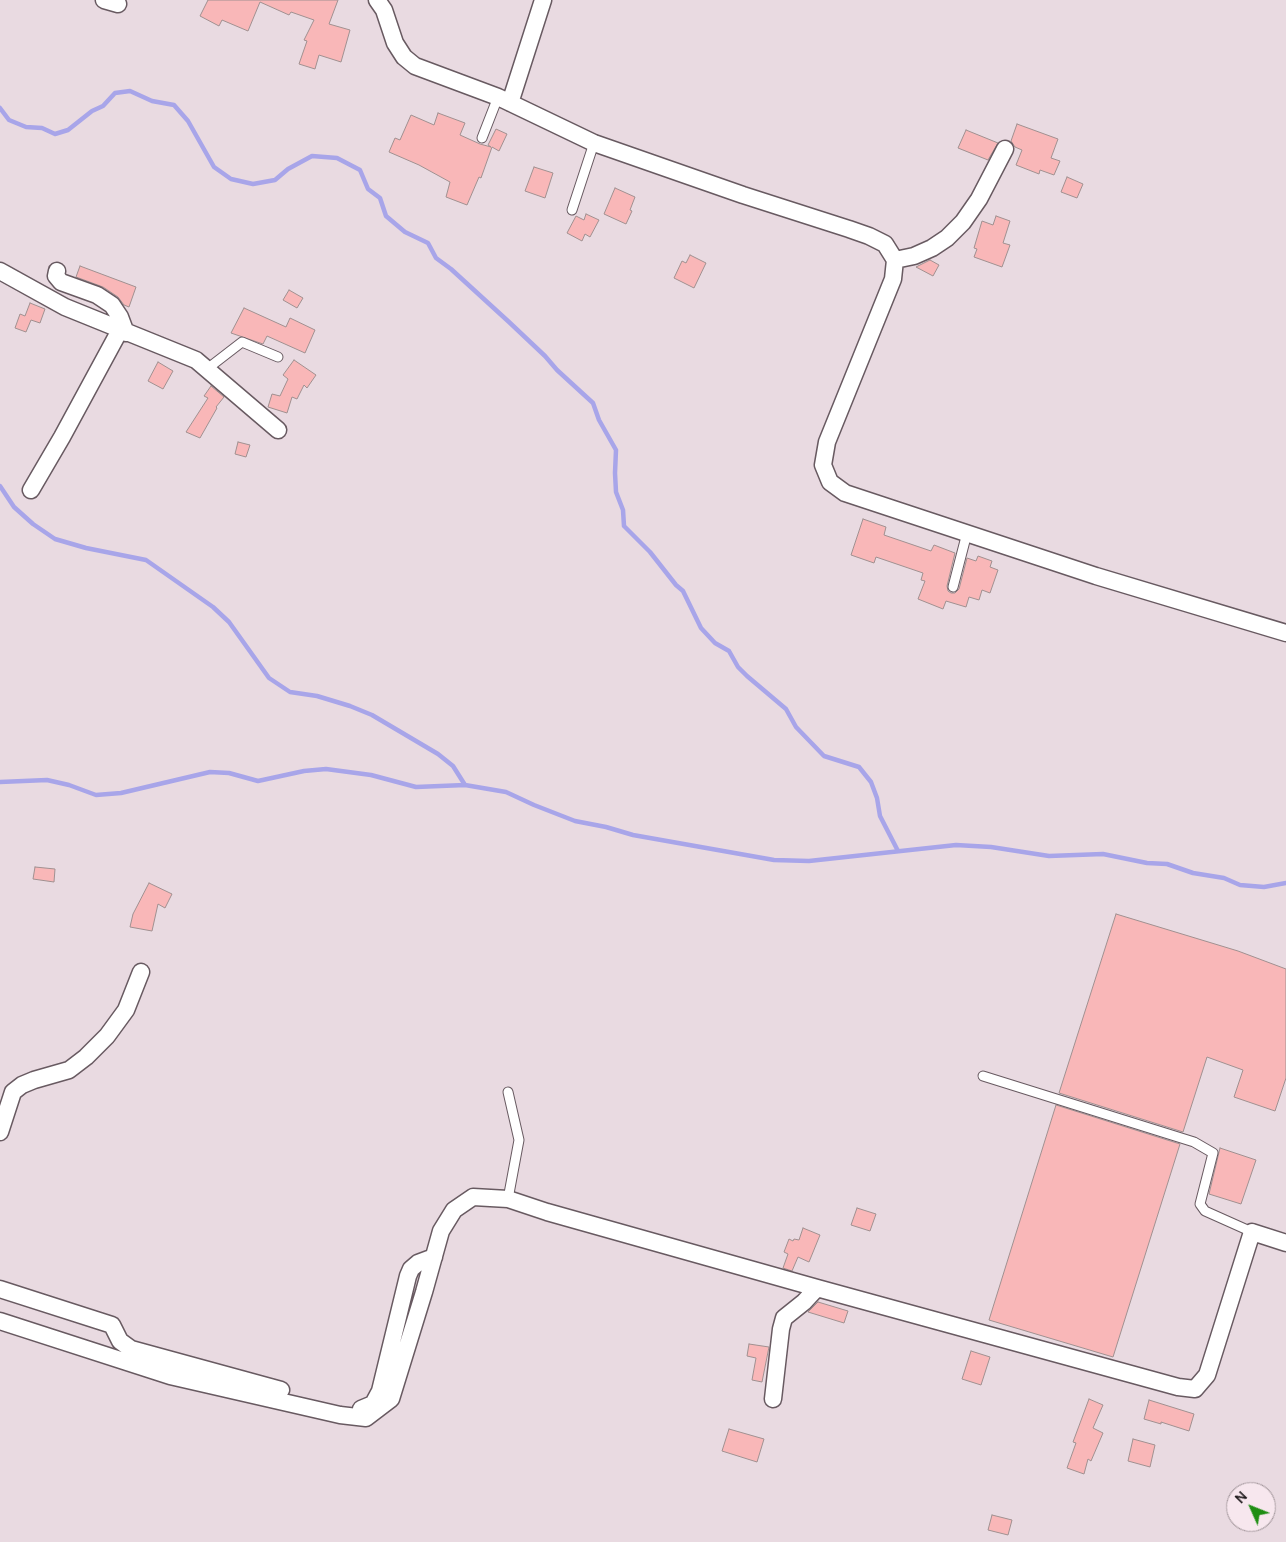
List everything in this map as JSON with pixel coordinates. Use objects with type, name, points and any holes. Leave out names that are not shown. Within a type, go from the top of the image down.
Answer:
[{"type":"street","points":[[377,0],[384,10],[395,43],[404,57],[415,66],[504,100],[594,143],[743,195],[869,236],[885,244],[894,260],[893,279],[827,442],[823,465],[830,482],[845,493],[1096,576],[1286,633]]},
{"type":"street","points":[[504,100],[543,0]]},
{"type":"street","points":[[894,260],[914,256],[932,248],[947,238],[963,222],[979,199],[1005,149]]},
{"type":"street","points":[[0,271],[65,307],[196,360],[278,430]]},
{"type":"street","points":[[31,490],[123,332],[120,316],[112,305],[96,295],[61,282],[56,276],[57,271]]},
{"type":"street","points":[[0,1132],[13,1092],[22,1085],[34,1080],[69,1070],[86,1057],[107,1036],[126,1010],[141,972]]},
{"type":"street","points":[[0,1321],[170,1376],[340,1415],[366,1418],[391,1399],[441,1232],[454,1210],[473,1197],[508,1200],[818,1288],[1178,1387],[1195,1389],[1207,1374],[1252,1232],[1286,1243]]},
{"type":"street","points":[[0,1289],[112,1325],[120,1341],[131,1349],[272,1388],[362,1409],[372,1404],[380,1391],[411,1269],[418,1263],[434,1257]]},
{"type":"street","points":[[773,1399],[780,1329],[784,1318],[818,1288]]},
{"type":"lane","points":[[482,138],[504,100]]},
{"type":"lane","points":[[572,210],[594,143]]},
{"type":"lane","points":[[206,369],[242,342],[278,356]]},
{"type":"lane","points":[[953,587],[967,533]]},
{"type":"lane","points":[[983,1076],[1194,1142],[1213,1153],[1200,1204],[1205,1211],[1252,1232]]},
{"type":"lane","points":[[508,1092],[519,1140],[508,1200]]},
{"type":"building","points":[[208,0],[338,0],[329,24],[350,30],[341,62],[319,55],[315,69],[299,64],[307,41],[304,40],[314,20],[291,12],[289,15],[260,2],[248,31],[222,20],[219,26],[200,16]]},
{"type":"building","points":[[438,113],[465,123],[460,135],[480,144],[491,147],[488,145],[496,129],[507,134],[499,151],[492,147],[481,178],[479,177],[467,205],[446,197],[450,182],[419,165],[389,152],[395,138],[400,140],[411,115],[434,125]]},
{"type":"building","points":[[1017,124],[1058,139],[1051,158],[1060,161],[1054,175],[1040,170],[1039,174],[1016,165],[1022,150],[1015,147],[1011,141]]},
{"type":"building","points":[[966,130],[998,143],[988,160],[958,148]]},
{"type":"building","points":[[534,167],[553,173],[545,198],[525,191]]},
{"type":"building","points":[[1067,177],[1083,184],[1077,198],[1061,192]]},
{"type":"building","points":[[615,188],[635,197],[630,210],[632,211],[626,224],[604,214]]},
{"type":"building","points":[[586,214],[599,220],[590,237],[585,234],[582,241],[567,233],[576,216],[584,220]]},
{"type":"building","points":[[996,216],[1010,221],[1003,243],[1010,245],[1002,267],[974,257],[977,249],[974,248],[982,221],[993,225]]},
{"type":"building","points":[[690,255],[706,263],[694,288],[674,278],[682,261],[686,263]]},
{"type":"building","points":[[930,260],[939,265],[933,276],[916,267]]},
{"type":"building","points":[[80,266],[136,287],[129,307],[103,287],[76,277]]},
{"type":"building","points":[[289,290],[303,298],[297,308],[283,300]]},
{"type":"building","points":[[30,303],[45,309],[40,323],[31,320],[26,332],[15,328],[20,314],[25,316]]},
{"type":"building","points":[[244,308],[286,327],[290,318],[315,330],[305,353],[267,336],[263,344],[231,333]]},
{"type":"building","points":[[294,360],[316,375],[307,388],[304,385],[297,399],[292,397],[287,413],[268,407],[272,394],[280,396],[288,379],[283,375]]},
{"type":"building","points":[[158,362],[173,371],[163,389],[148,381]]},
{"type":"building","points":[[211,386],[224,397],[216,407],[200,438],[186,432],[208,398],[204,396]]},
{"type":"building","points":[[238,442],[250,445],[246,457],[235,454]]},
{"type":"building","points":[[863,519],[886,527],[884,535],[931,551],[934,545],[955,553],[947,586],[948,591],[951,593],[955,593],[959,589],[967,558],[976,561],[978,556],[992,561],[990,567],[998,570],[990,593],[982,590],[979,600],[969,597],[966,607],[946,601],[943,609],[918,599],[925,581],[921,580],[923,573],[876,557],[874,563],[851,555]]},
{"type":"building","points":[[35,867],[55,869],[54,882],[33,879]]},
{"type":"building","points":[[149,883],[172,894],[165,908],[158,904],[152,931],[130,927],[133,914]]},
{"type":"building","points":[[1116,914],[1238,951],[1286,969],[1286,1078],[1275,1111],[1234,1097],[1243,1070],[1207,1057],[1183,1132],[1059,1093]]},
{"type":"building","points":[[1056,1105],[1180,1144],[1113,1357],[989,1320]]},
{"type":"building","points":[[1220,1148],[1256,1160],[1241,1204],[1209,1194]]},
{"type":"building","points":[[857,1208],[876,1214],[870,1231],[851,1225]]},
{"type":"building","points":[[803,1228],[820,1235],[809,1262],[798,1257],[792,1271],[783,1268],[788,1254],[784,1252],[789,1239],[793,1241],[794,1239],[799,1240]]},
{"type":"building","points":[[818,1302],[848,1311],[844,1323],[808,1312]]},
{"type":"building","points":[[749,1344],[769,1347],[762,1382],[752,1380],[756,1358],[747,1356]]},
{"type":"building","points":[[971,1351],[990,1357],[981,1385],[962,1379]]},
{"type":"building","points":[[1089,1399],[1103,1405],[1093,1428],[1103,1433],[1091,1461],[1088,1459],[1084,1474],[1067,1468],[1076,1443],[1073,1442]]},
{"type":"building","points":[[1149,1400],[1194,1414],[1189,1431],[1144,1419]]},
{"type":"building","points":[[729,1429],[764,1439],[757,1462],[722,1451]]},
{"type":"building","points":[[1133,1439],[1155,1445],[1150,1467],[1128,1461]]},
{"type":"building","points":[[992,1515],[1012,1520],[1008,1535],[988,1530]]},
{"type":"waterway","points":[[0,108],[9,120],[26,127],[42,128],[55,134],[68,130],[92,111],[103,106],[115,93],[130,91],[152,101],[174,105],[188,121],[214,167],[231,179],[253,184],[275,180],[288,169],[312,156],[337,158],[360,170],[368,189],[380,198],[386,216],[405,232],[428,243],[436,258],[451,269],[509,322],[593,403],[599,420],[616,450],[616,492],[623,510],[624,526],[650,552],[683,591],[701,628],[715,643],[729,651],[738,667],[747,676],[786,709],[796,727],[824,756],[859,767],[871,782],[877,798],[880,816],[898,851]]},
{"type":"waterway","points":[[0,486],[14,507],[33,524],[55,539],[86,548],[146,560],[213,607],[229,622],[269,678],[290,692],[317,696],[372,715],[438,754],[453,766],[465,785]]},
{"type":"waterway","points":[[0,782],[47,780],[69,785],[96,795],[121,793],[210,772],[229,773],[258,781],[304,771],[326,769],[371,775],[416,787],[465,785],[506,792],[575,821],[633,835],[774,860],[809,861],[956,845],[991,847],[1049,856],[1103,854],[1147,863],[1167,864],[1193,873],[1224,878],[1240,885],[1264,887],[1286,883]]}]
